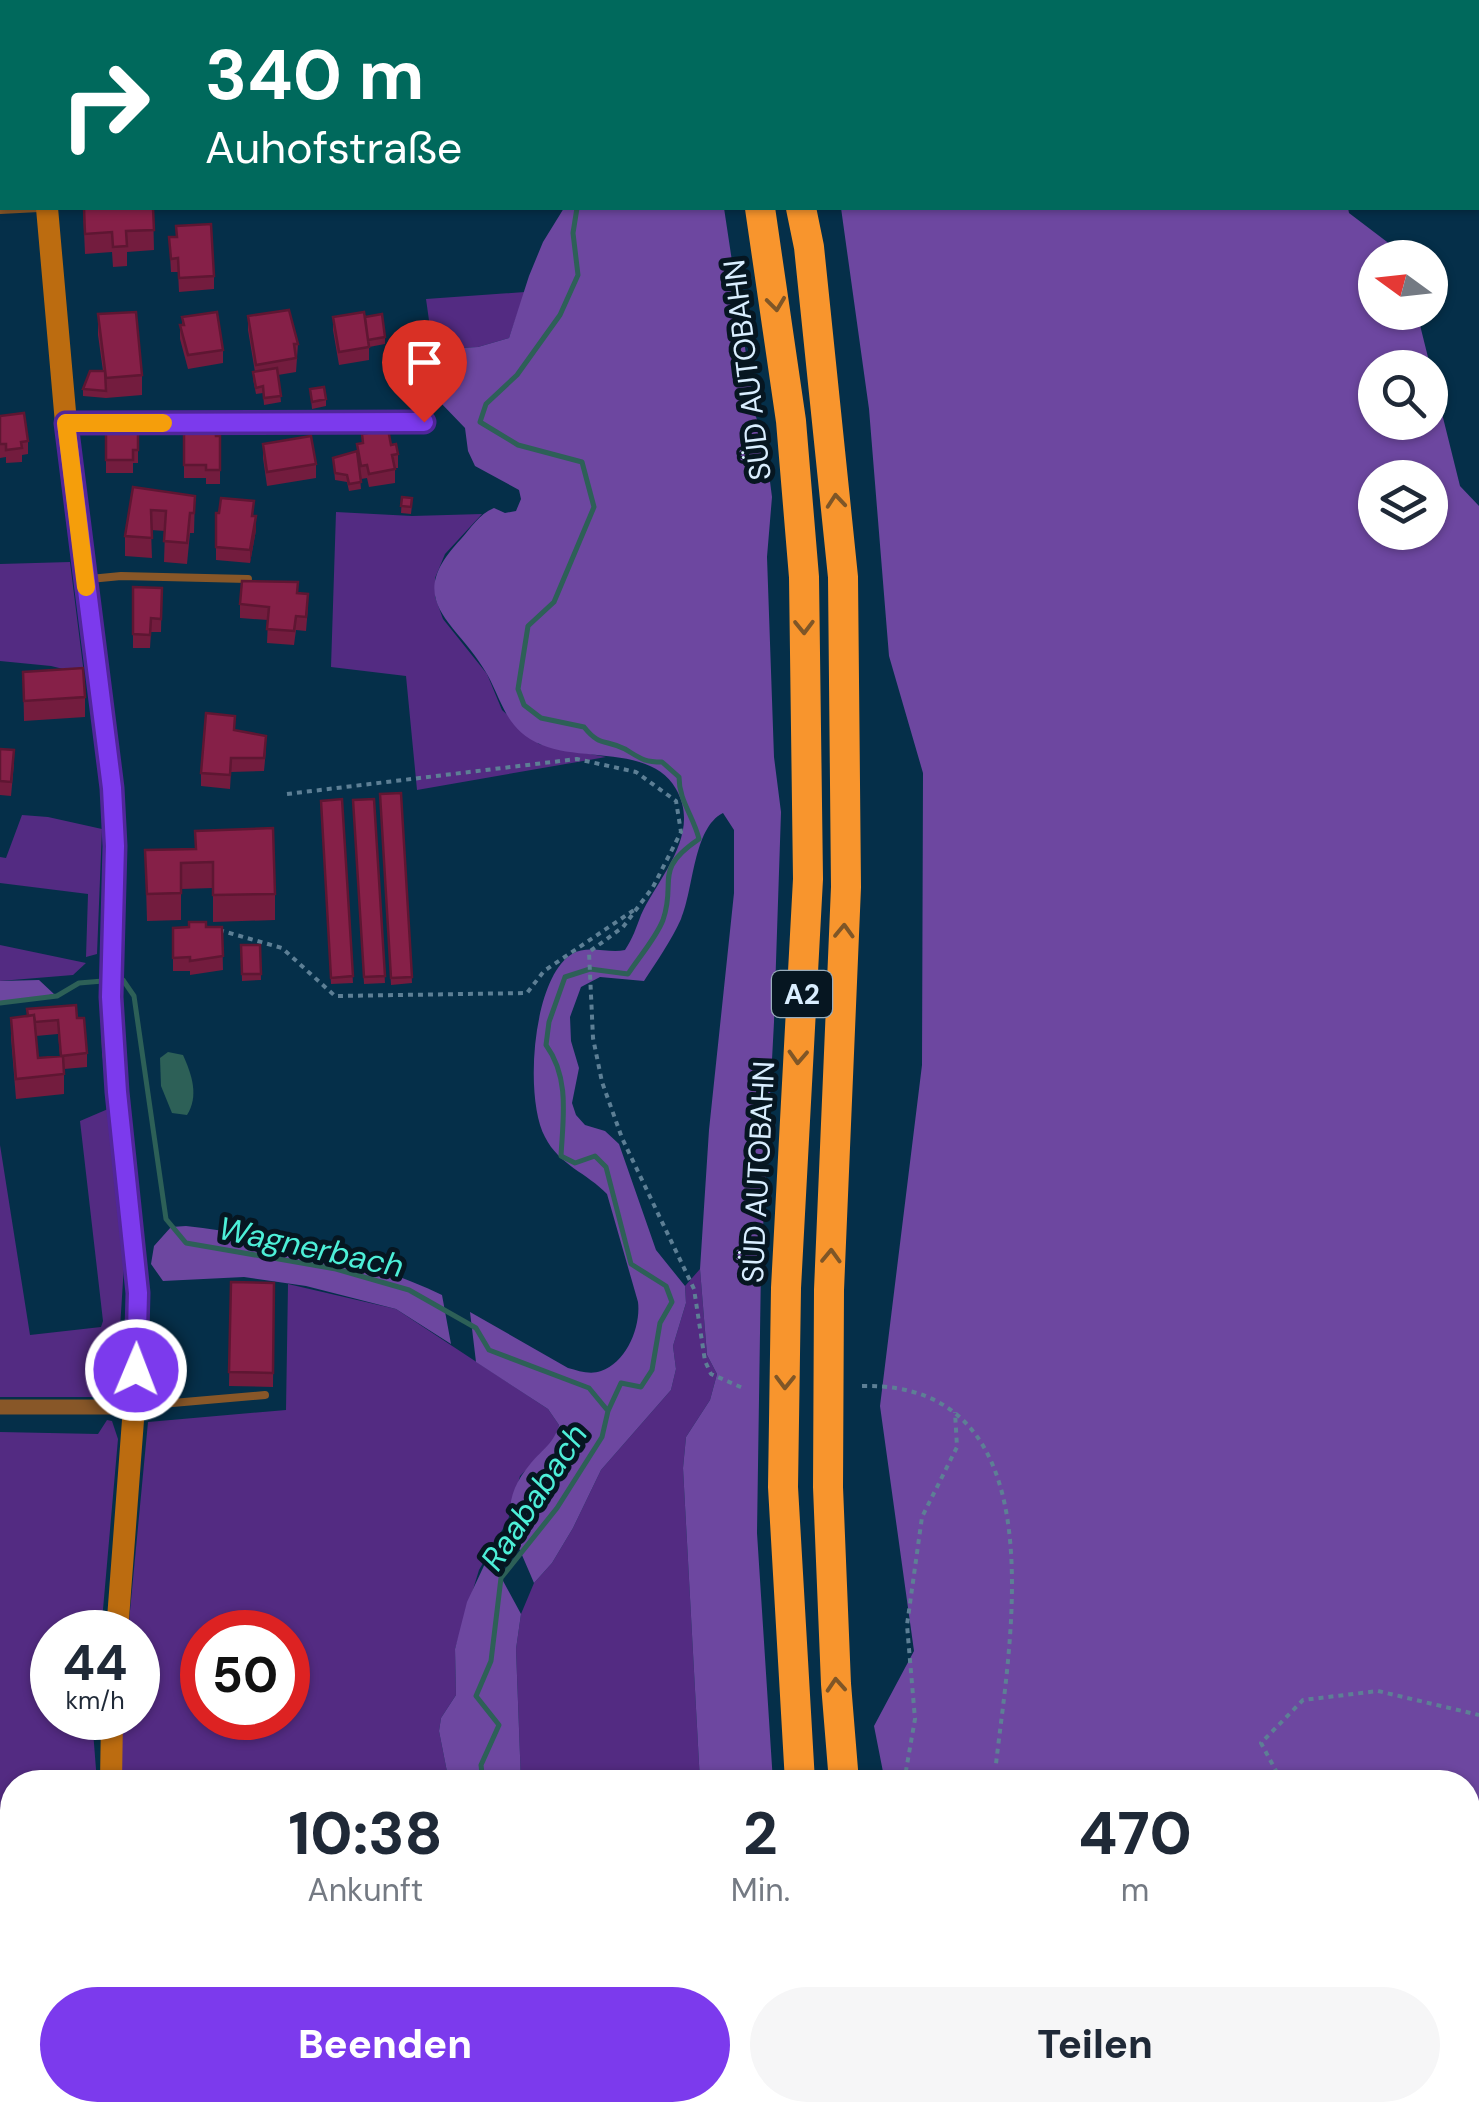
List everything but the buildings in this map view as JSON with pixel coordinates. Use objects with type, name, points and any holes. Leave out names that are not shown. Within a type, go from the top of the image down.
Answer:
[{"type":"highway","name":"SÜD AUTOBAHN","points":[[760,210],[770,254],[791,421],[804,578],[808,879],[786,1288],[783,1487],[799,1770]]},
{"type":"highway","name":"A2","points":[[801,210],[816,305],[843,577],[846,887],[830,1290],[828,1487],[843,1770]]},
{"type":"main road","points":[[47,210],[66,423],[112,788],[115,846],[111,997],[138,1293],[119,1610]]},
{"type":"main road","points":[[111,1770],[112,1740]]},
{"type":"street","points":[[66,423],[424,422]]},
{"type":"street","points":[[0,1406],[134,1407]]},
{"type":"lane","points":[[85,579],[248,579]]},
{"type":"lane","points":[[134,1407],[265,1396]]},
{"type":"path","points":[[287,794],[577,760],[636,772],[676,801],[681,832],[654,887],[623,928],[589,952],[592,1038],[602,1082],[622,1138],[694,1289],[705,1361],[712,1374],[745,1388]]},
{"type":"path","points":[[205,926],[282,948],[335,996],[527,992],[544,971],[638,907]]},
{"type":"path","points":[[862,1386],[897,1386],[934,1399],[955,1412],[991,1458],[1010,1529],[1014,1581],[996,1764]]},
{"type":"path","points":[[906,1770],[915,1719],[906,1625],[922,1517],[956,1447],[955,1412]]},
{"type":"path","points":[[1276,1770],[1262,1743],[1303,1700],[1378,1691],[1479,1716]]},
{"type":"shaded area","points":[[563,210],[724,210],[755,414],[765,443],[772,497],[767,557],[774,757],[781,812],[761,1266],[757,1533],[772,1770],[699,1770],[683,1468],[686,1437],[710,1400],[717,1374],[707,1355],[700,1269],[709,1130],[734,893],[734,830],[723,813],[706,832],[681,919],[644,981],[600,977],[581,987],[570,1017],[571,1041],[579,1068],[572,1103],[576,1115],[585,1125],[605,1131],[619,1144],[656,1250],[685,1286],[686,1303],[673,1346],[676,1369],[671,1390],[601,1470],[573,1528],[552,1563],[534,1583],[515,1536],[510,1508],[519,1479],[551,1441],[559,1425],[548,1409],[476,1362],[470,1312],[568,1368],[584,1372],[597,1372],[618,1360],[634,1332],[638,1302],[607,1194],[558,1155],[538,1119],[536,1040],[540,1012],[558,967],[578,951],[625,950],[675,855],[684,822],[676,789],[665,775],[650,766],[558,750],[520,732],[487,674],[440,610],[435,595],[436,579],[444,561],[476,522],[494,508],[505,513],[516,511],[521,499],[519,490],[475,466],[465,428],[413,374],[412,359],[421,350],[478,347],[509,338],[543,242]]},
{"type":"shaded area","points":[[841,210],[1348,210],[1385,240],[1358,240],[1358,330],[1421,330],[1426,350],[1358,350],[1358,440],[1448,438],[1460,486],[1479,506],[1479,1770],[883,1770],[874,1726],[914,1651],[880,1406],[922,1065],[923,773],[889,656],[869,409]]},
{"type":"shaded area","points":[[525,292],[509,338],[478,347],[433,349],[426,299]]},
{"type":"shaded area","points":[[336,512],[482,514],[445,554],[435,578],[435,597],[443,619],[487,674],[502,710],[539,744],[606,757],[417,790],[406,676],[331,667]]},
{"type":"shaded area","points":[[70,562],[84,674],[0,661],[0,564]]},
{"type":"shaded area","points":[[22,815],[102,829],[97,954],[86,957],[88,894],[0,883],[0,857],[6,858]]},
{"type":"shaded area","points":[[0,945],[86,963],[73,975],[0,981]]},
{"type":"shaded area","points":[[39,980],[54,994],[0,1005],[0,981]]},
{"type":"shaded area","points":[[168,1052],[183,1055],[189,1070],[193,1093],[187,1115],[172,1113],[161,1086],[160,1058]]},
{"type":"shaded area","points":[[108,1109],[124,1265],[116,1392],[98,1397],[0,1397],[0,1145],[30,1335],[101,1327],[80,1121]]},
{"type":"shaded area","points":[[186,1226],[317,1251],[413,1282],[442,1295],[451,1344],[396,1309],[306,1286],[244,1277],[163,1281],[151,1264],[154,1246],[171,1227]]},
{"type":"shaded area","points":[[700,1269],[707,1355],[717,1374],[710,1400],[686,1437],[683,1468],[699,1770],[521,1770],[516,1649],[521,1614],[534,1583],[552,1563],[573,1528],[601,1470],[671,1390],[676,1369],[673,1346],[686,1303],[685,1286]]},
{"type":"shaded area","points":[[288,1284],[396,1309],[548,1409],[559,1425],[554,1442],[520,1476],[508,1520],[479,1570],[455,1649],[456,1695],[441,1718],[439,1731],[447,1770],[122,1770],[121,1740],[160,1740],[160,1610],[130,1610],[148,1422],[286,1410]]},
{"type":"shaded area","points":[[107,1420],[112,1421],[118,1439],[103,1610],[30,1610],[30,1740],[94,1740],[96,1770],[0,1770],[0,1432],[98,1434]]},
{"type":"shaded area","points":[[489,1555],[521,1614],[516,1649],[521,1770],[447,1770],[439,1731],[441,1718],[456,1695],[455,1649],[467,1602]]},
{"type":"waterway","name":"Raababach","points":[[482,1770],[499,1725],[476,1696],[491,1661],[501,1578],[557,1508],[602,1437],[621,1383],[641,1387],[652,1370],[660,1323],[672,1302],[666,1286],[631,1264],[606,1167],[595,1156],[575,1163],[561,1156],[562,1085],[546,1045],[549,1022],[565,977],[590,969],[628,974],[663,920],[671,868],[699,839],[681,793],[679,777],[662,762],[646,760],[599,740],[584,727],[541,718],[524,705],[518,689],[528,626],[554,602],[594,507],[582,462],[518,445],[480,422],[486,404],[517,375],[560,315],[578,275],[573,233],[577,210]]},
{"type":"waterway","name":"Wagnerbach","points":[[119,981],[123,980],[134,996],[166,1219],[186,1243],[336,1269],[409,1290],[476,1328],[489,1350],[589,1388],[608,1411]]},
{"type":"waterway","name":"Wagnerbach","points":[[0,1003],[57,996],[79,983],[103,981]]},
{"type":"slow traffic","points":[[86,587],[66,423],[163,423]]},
{"type":"route","points":[[136,1370],[138,1293],[113,1049],[112,788],[66,423],[424,422]]}]
